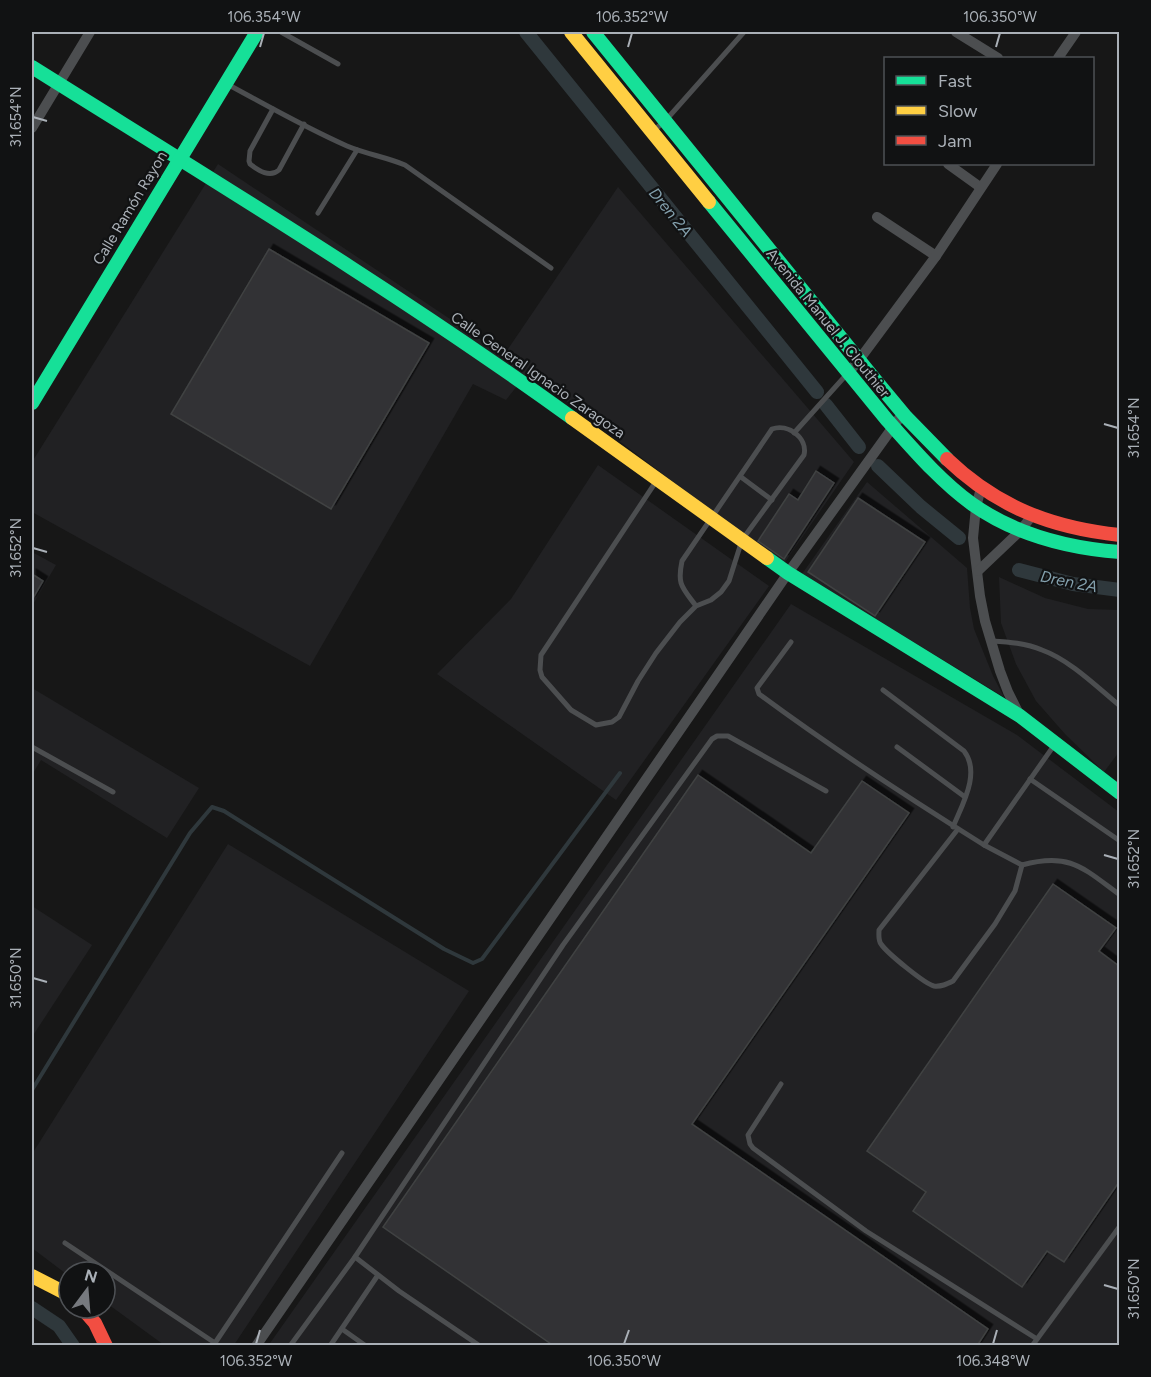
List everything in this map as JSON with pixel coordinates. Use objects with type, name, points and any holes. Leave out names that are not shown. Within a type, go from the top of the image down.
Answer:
[{"type":"main road","name":"Calle Ramón Rayon","points":[[34,392],[257,32]]},
{"type":"main road","name":"Avenida Manuel J. Clouthier","points":[[571,32],[892,426],[944,480],[976,507],[1020,531],[1050,542],[1095,551],[1119,552]]},
{"type":"main road","name":"Avenida Manuel J. Clouthier","points":[[593,32],[903,413],[956,467],[981,488],[1031,517],[1103,534],[1119,535]]},
{"type":"main road","name":"Calle General Ignacio Zaragoza","points":[[32,67],[399,298],[482,354],[788,573],[1020,716],[1117,786]]},
{"type":"main road","points":[[32,1275],[57,1288]]},
{"type":"main road","points":[[92,1320],[106,1346]]},
{"type":"street","points":[[32,128],[90,32]]},
{"type":"street","points":[[956,32],[996,57]]},
{"type":"street","points":[[1059,57],[1076,32]]},
{"type":"street","points":[[949,165],[980,187]]},
{"type":"street","points":[[848,373],[936,256],[996,165]]},
{"type":"street","points":[[877,217],[936,256]]},
{"type":"street","points":[[256,1346],[788,573],[903,413]]},
{"type":"street","points":[[981,488],[976,507],[973,538],[980,596],[1000,671],[1020,716]]},
{"type":"street","points":[[978,571],[1020,531],[1031,517]]},
{"type":"lane","points":[[281,32],[338,64]]},
{"type":"lane","points":[[652,132],[666,120],[744,32]]},
{"type":"lane","points":[[226,83],[357,150],[405,165],[551,268]]},
{"type":"lane","points":[[273,109],[249,156],[250,164],[263,172],[270,174],[279,170],[304,124]]},
{"type":"lane","points":[[318,213],[357,150]]},
{"type":"lane","points":[[795,433],[848,373]]},
{"type":"lane","points":[[657,480],[542,655],[540,670],[542,676],[570,710],[596,725],[612,722],[619,717],[638,681],[680,622],[696,606],[711,600],[721,592],[729,580],[742,540],[804,455],[804,444],[795,433],[783,427],[772,429],[682,561],[679,576],[681,585],[696,606]]},
{"type":"lane","points":[[741,477],[772,500]]},
{"type":"lane","points":[[991,641],[1030,646],[1062,659],[1119,706]]},
{"type":"lane","points":[[791,642],[757,688],[759,694],[821,740],[984,845],[1022,865],[1052,860],[1071,863],[1087,871],[1119,895]]},
{"type":"lane","points":[[884,690],[964,752],[968,757],[971,775],[956,828],[879,930],[878,936],[882,946],[932,986],[945,985],[952,981],[988,934],[1015,891],[1022,865]]},
{"type":"lane","points":[[291,1346],[355,1257],[563,945],[712,740],[717,736],[728,736],[826,791]]},
{"type":"lane","points":[[984,845],[1056,743]]},
{"type":"lane","points":[[32,747],[113,792]]},
{"type":"lane","points":[[897,747],[965,797]]},
{"type":"lane","points":[[1030,779],[1119,841]]},
{"type":"lane","points":[[781,1084],[748,1135],[753,1148],[866,1231],[1036,1339]]},
{"type":"lane","points":[[65,1243],[214,1344],[342,1153]]},
{"type":"lane","points":[[1032,1346],[1119,1227]]},
{"type":"lane","points":[[355,1257],[399,1291],[480,1346]]},
{"type":"lane","points":[[330,1346],[378,1275]]},
{"type":"lane","points":[[342,1329],[366,1346]]},
{"type":"shaded area","points":[[218,164],[504,355],[618,187],[854,462],[783,565],[528,372],[506,400],[473,384],[310,666],[32,512],[32,462]]},
{"type":"shaded area","points":[[598,465],[769,586],[616,800],[437,674],[511,599]]},
{"type":"shaded area","points":[[867,482],[967,568],[974,629],[1004,697],[802,574]]},
{"type":"shaded area","points":[[32,552],[56,565],[32,606]]},
{"type":"shaded area","points":[[999,577],[1045,598],[1088,609],[1119,610],[1119,752],[1104,772],[1065,734],[1036,701],[1016,664],[1001,623]]},
{"type":"shaded area","points":[[791,604],[1017,735],[1119,812],[1119,1345],[268,1346]]},
{"type":"shaded area","points":[[32,688],[199,788],[167,838],[41,760],[32,775]]},
{"type":"shaded area","points":[[228,844],[469,991],[234,1345],[164,1345],[117,1311],[117,1260],[57,1260],[57,1267],[32,1248],[32,1154]]},
{"type":"shaded area","points":[[32,906],[92,945],[32,1037]]},
{"type":"building","points":[[269,249],[429,343],[331,509],[171,414]]},
{"type":"building","points":[[816,471],[834,483],[784,559],[758,541],[789,494],[798,500]]},
{"type":"building","points":[[858,498],[925,542],[875,616],[808,572]]},
{"type":"building","points":[[32,574],[43,581],[32,600]]},
{"type":"building","points":[[698,775],[811,853],[862,781],[909,813],[692,1124],[988,1329],[977,1346],[554,1346],[383,1227]]},
{"type":"building","points":[[1053,884],[1116,928],[1099,951],[1119,966],[1119,1182],[1064,1262],[1047,1251],[1022,1287],[913,1211],[926,1192],[867,1151]]},
{"type":"waterway","name":"Dren 2A","points":[[526,32],[817,392]]},
{"type":"waterway","name":"Dren 2A","points":[[826,405],[859,447]]},
{"type":"waterway","name":"Dren 2A","points":[[878,466],[921,507],[959,538]]},
{"type":"waterway","name":"Dren 2A","points":[[1019,570],[1073,584],[1120,590]]},
{"type":"waterway","points":[[32,1090],[190,833],[212,807],[224,811],[444,949],[473,963],[482,959],[620,773]]},
{"type":"waterway","points":[[32,1308],[59,1326],[73,1346]]},
{"type":"traffic: fast","points":[[32,403],[257,32]]},
{"type":"traffic: fast","points":[[593,32],[876,381],[906,417],[947,459]]},
{"type":"traffic: fast","points":[[32,67],[373,282],[572,418]]},
{"type":"traffic: fast","points":[[709,202],[887,420],[927,464],[960,495],[989,515],[1024,532],[1081,547],[1120,552]]},
{"type":"traffic: fast","points":[[767,558],[1020,716],[1120,793]]},
{"type":"traffic: slow","points":[[571,32],[709,202]]},
{"type":"traffic: slow","points":[[572,418],[767,558]]},
{"type":"traffic: slow","points":[[32,1276],[57,1289]]},
{"type":"traffic: jam","points":[[947,459],[986,490],[1027,512],[1071,527],[1120,535]]},
{"type":"traffic: jam","points":[[92,1320],[106,1346]]}]
